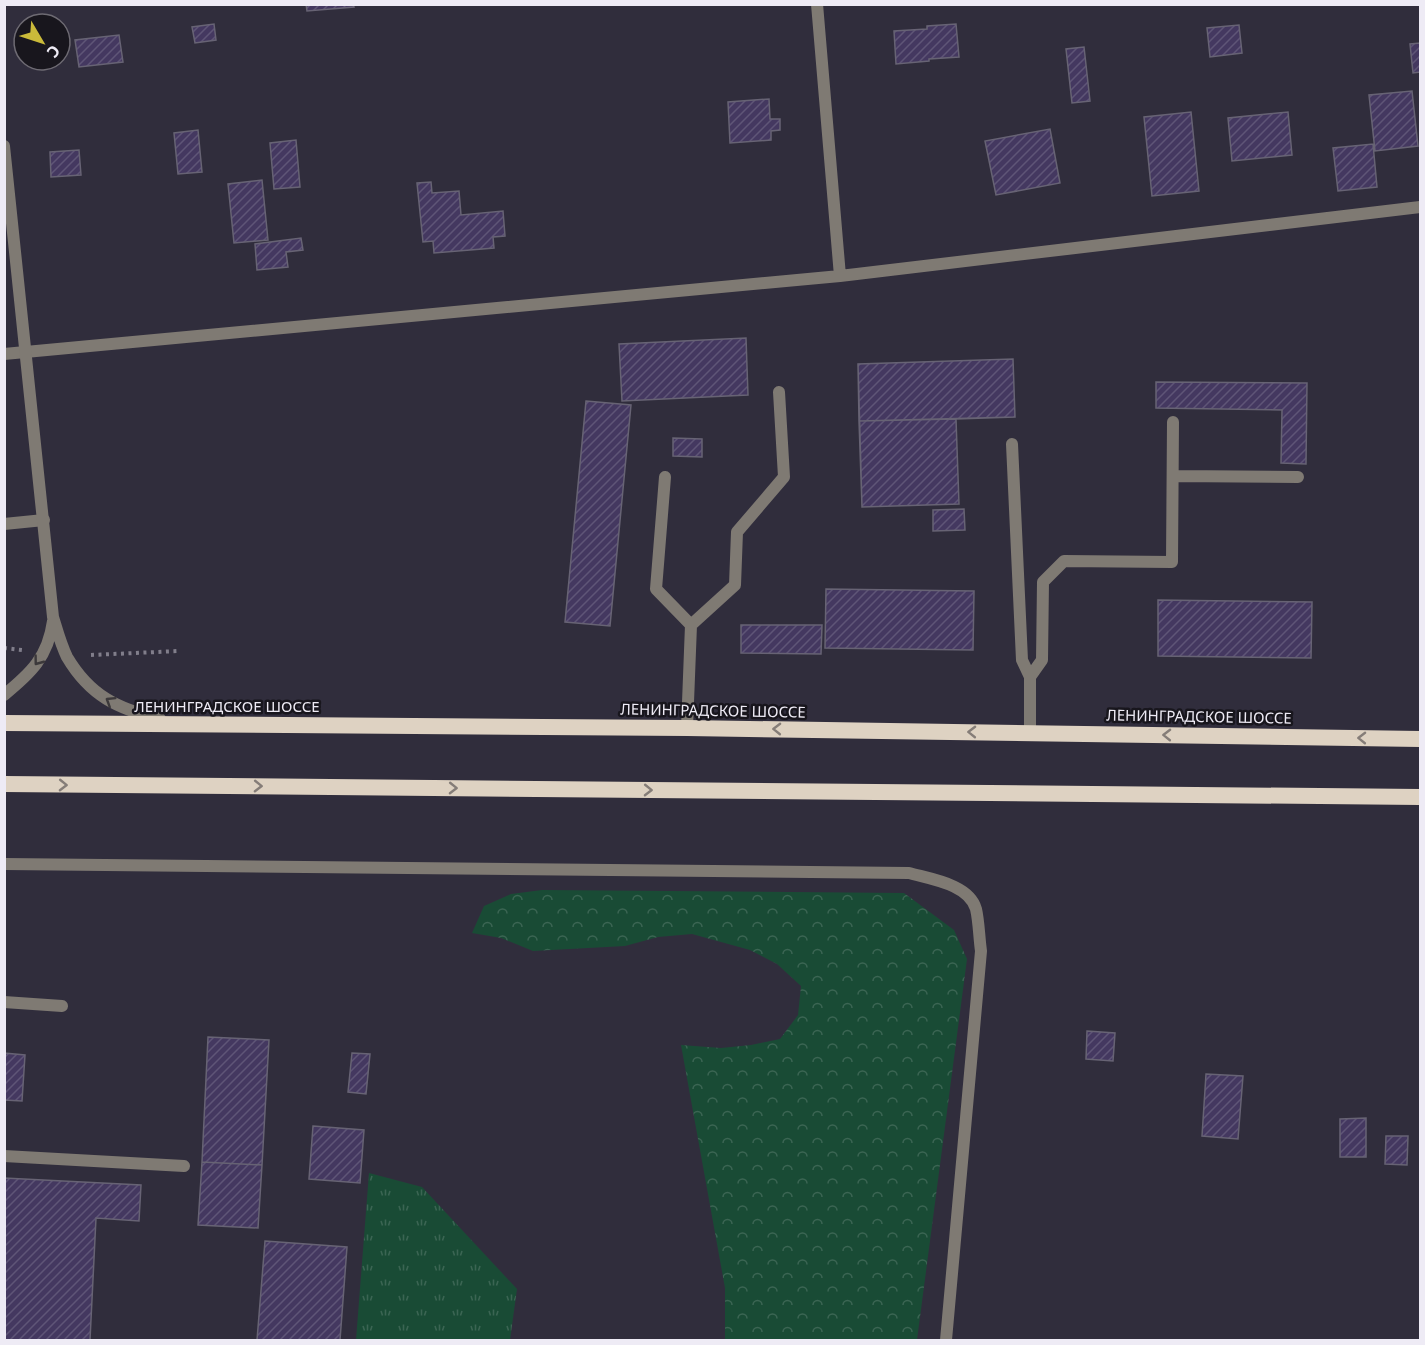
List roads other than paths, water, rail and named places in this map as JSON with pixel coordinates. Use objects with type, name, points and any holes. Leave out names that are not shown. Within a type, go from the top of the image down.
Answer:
[{"type":"highway","name":"ЛЕНИНГРАДСКОЕ ШОССЕ","points":[[4,723],[687,728],[1420,739]]},
{"type":"highway","points":[[4,784],[1420,797]]},
{"type":"street","points":[[816,4],[840,276]]},
{"type":"street","points":[[4,146],[53,617],[51,636],[42,657],[23,680],[4,695]]},
{"type":"street","points":[[4,354],[840,276],[1420,207]]},
{"type":"street","points":[[687,728],[691,625],[735,585],[737,532],[784,477],[779,392]]},
{"type":"street","points":[[1030,677],[1042,660],[1043,582],[1064,561],[1172,562],[1173,422]]},
{"type":"street","points":[[1012,444],[1022,660],[1030,677],[1030,732]]},
{"type":"street","points":[[1173,476],[1298,477]]},
{"type":"street","points":[[665,477],[656,589],[691,625]]},
{"type":"street","points":[[4,524],[44,520]]},
{"type":"street","points":[[53,617],[67,656],[82,678],[96,692],[116,705],[138,714],[185,724]]},
{"type":"street","points":[[4,864],[909,873],[954,886],[968,895],[975,907],[981,951],[946,1341]]},
{"type":"street","points":[[4,1002],[62,1006]]},
{"type":"street","points":[[4,1156],[184,1166]]}]
